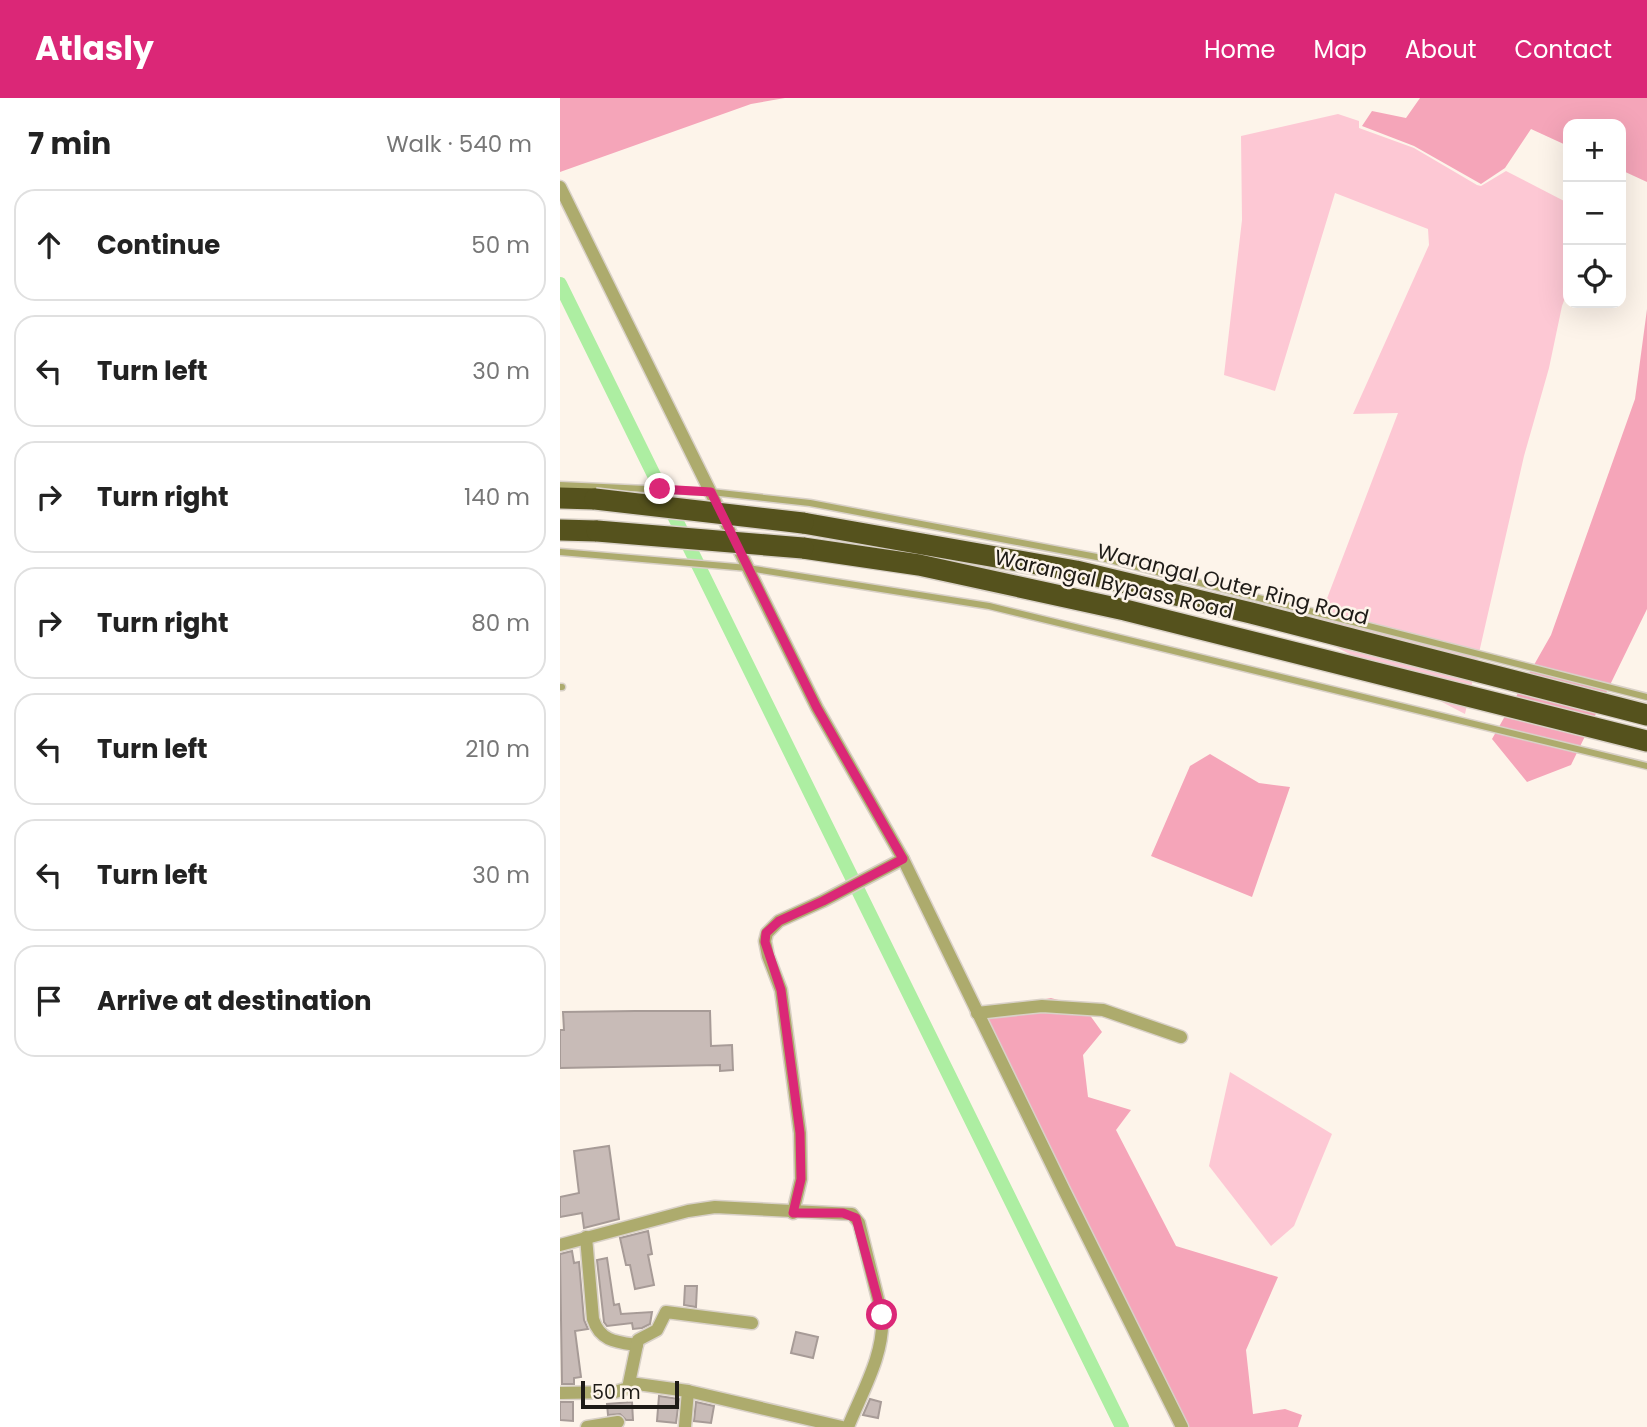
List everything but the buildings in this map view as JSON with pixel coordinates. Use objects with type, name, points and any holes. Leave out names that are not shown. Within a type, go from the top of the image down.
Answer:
[{"type":"highway","name":"Warangal Outer Ring Road","points":[[560,498],[595,499],[803,523],[1076,571],[1251,612],[1647,715]]},
{"type":"highway","name":"Warangal Bypass Road","points":[[560,530],[803,548],[919,565],[1125,610],[1647,741]]},
{"type":"street","points":[[560,187],[817,708],[903,859],[976,1013],[1182,1427]]},
{"type":"street","points":[[793,1213],[801,1179],[800,1133],[781,990],[765,942],[766,933],[779,921],[903,859]]},
{"type":"street","points":[[976,1013],[1042,1006],[1103,1010],[1181,1037]]},
{"type":"street","points":[[560,1245],[688,1211],[715,1207],[852,1214],[859,1223],[883,1329],[881,1346],[848,1427]]},
{"type":"street","points":[[586,1237],[596,1329],[604,1338],[613,1342],[637,1345]]},
{"type":"street","points":[[560,1393],[615,1392],[628,1388],[640,1338],[657,1330],[662,1317],[669,1311],[752,1323]]},
{"type":"street","points":[[631,1382],[688,1391],[789,1422],[842,1427]]},
{"type":"street","points":[[687,1427],[688,1391]]},
{"type":"street","points":[[587,1427],[618,1422]]},
{"type":"lane","points":[[560,485],[711,492],[810,503],[1102,558],[1647,697]]},
{"type":"lane","points":[[560,552],[748,568],[989,606],[1647,766]]},
{"type":"shaded area","points":[[560,98],[785,98],[751,104],[560,172]]},
{"type":"shaded area","points":[[1420,98],[1647,98],[1647,182],[1626,172],[1626,119],[1563,119],[1563,144],[1531,129],[1505,168],[1481,184],[1414,146],[1362,126],[1372,111],[1406,118]]},
{"type":"shaded area","points":[[1338,114],[1359,121],[1359,128],[1414,148],[1477,185],[1481,186],[1506,171],[1563,200],[1563,303],[1549,368],[1524,456],[1465,714],[1313,635],[1398,413],[1353,414],[1429,245],[1428,229],[1335,193],[1275,391],[1224,375],[1242,220],[1241,136]]},
{"type":"shaded area","points":[[1647,309],[1647,609],[1571,765],[1527,782],[1492,739],[1551,635],[1635,399]]},
{"type":"shaded area","points":[[1210,754],[1259,783],[1290,787],[1252,897],[1151,856],[1190,766]]},
{"type":"shaded area","points":[[1051,998],[1084,1007],[1102,1032],[1083,1055],[1088,1097],[1131,1110],[1116,1130],[1176,1246],[1278,1277],[1246,1350],[1253,1414],[1285,1409],[1302,1415],[1298,1427],[1188,1427],[1099,1255],[986,1015],[1002,1007]]},
{"type":"shaded area","points":[[1230,1072],[1332,1134],[1294,1226],[1271,1246],[1209,1166]]},
{"type":"waterway","points":[[560,284],[1122,1427]]},
{"type":"route","points":[[660,489],[711,492],[817,708],[903,859],[779,921],[766,933],[765,942],[781,990],[800,1133],[801,1179],[793,1213],[843,1213],[852,1214],[856,1218],[882,1315]]}]
